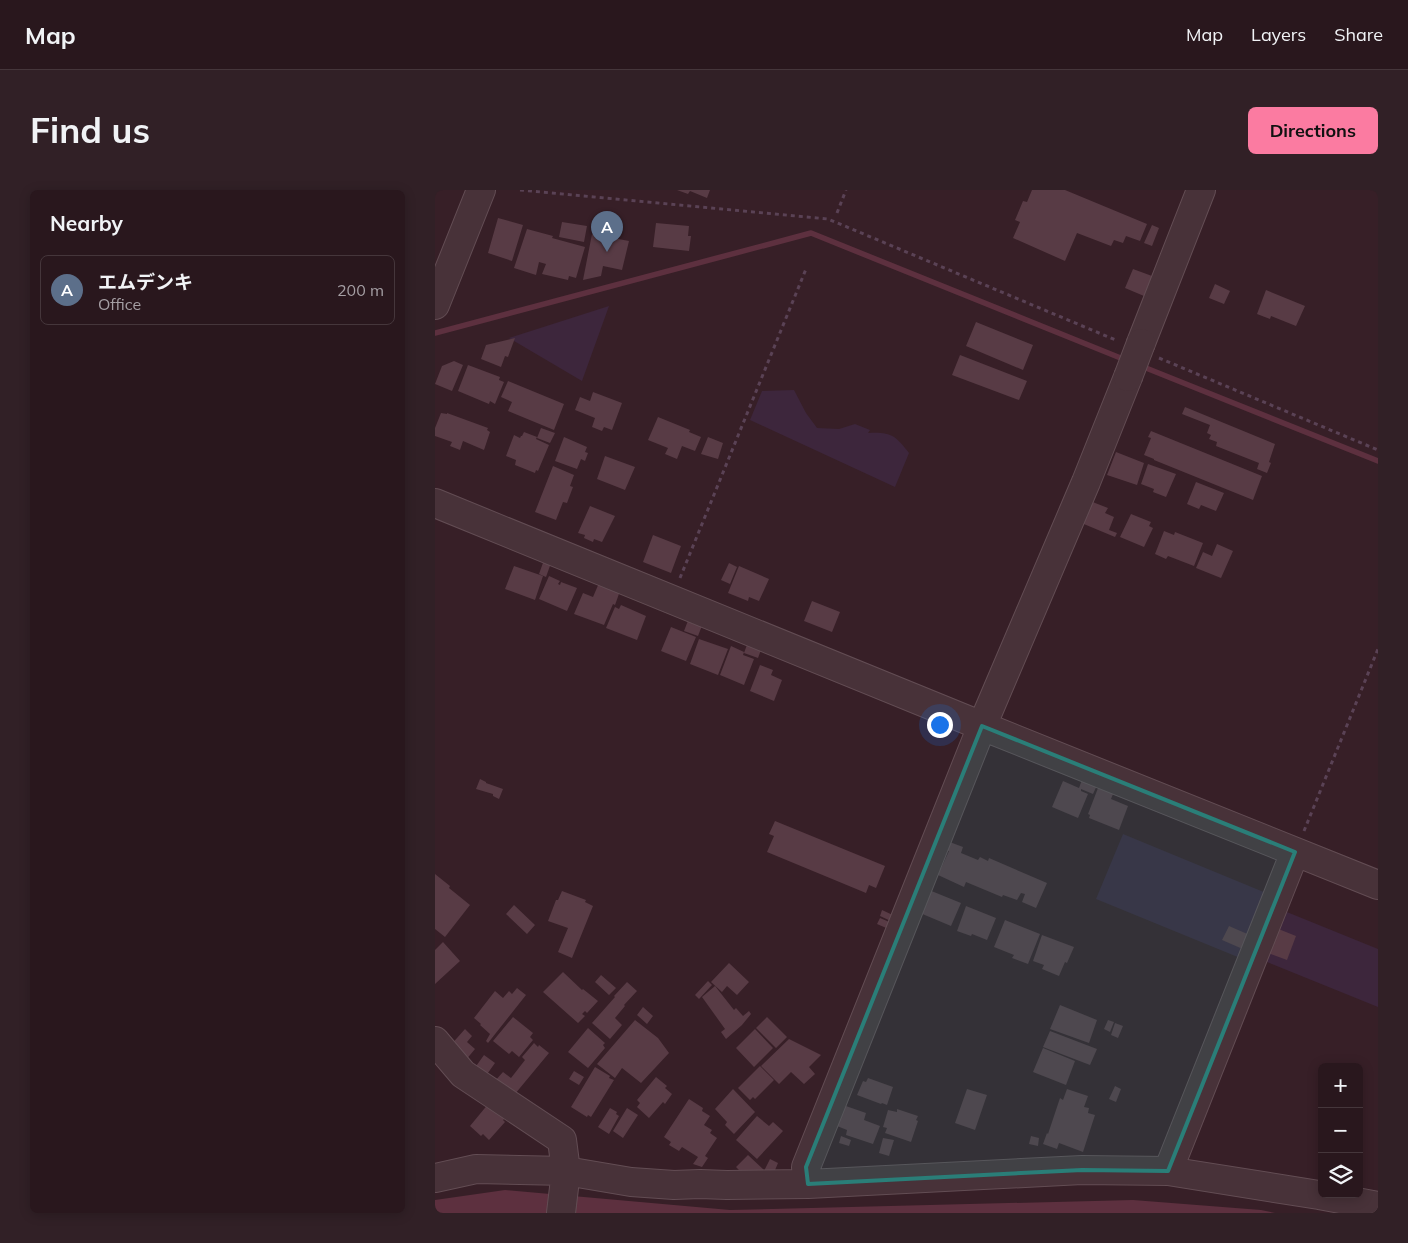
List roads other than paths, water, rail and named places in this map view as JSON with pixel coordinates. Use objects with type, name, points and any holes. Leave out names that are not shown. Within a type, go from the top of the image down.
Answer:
[{"type":"street","points":[[435,305],[481,190]]},
{"type":"street","points":[[809,1184],[806,1167],[982,726],[1083,492],[1201,190]]},
{"type":"street","points":[[435,503],[1378,885]]},
{"type":"street","points":[[1168,1171],[1295,852]]},
{"type":"street","points":[[435,1042],[463,1074],[562,1140],[565,1174],[561,1213]]},
{"type":"street","points":[[435,1178],[476,1169],[565,1174],[674,1186],[700,1184],[809,1184],[1083,1170],[1168,1171],[1378,1206]]},
{"type":"waterway","points":[[435,333],[811,233],[1128,361]]},
{"type":"waterway","points":[[1141,366],[1378,461]]},
{"type":"place","name":"エムデンキ","points":[[607,252]]}]
